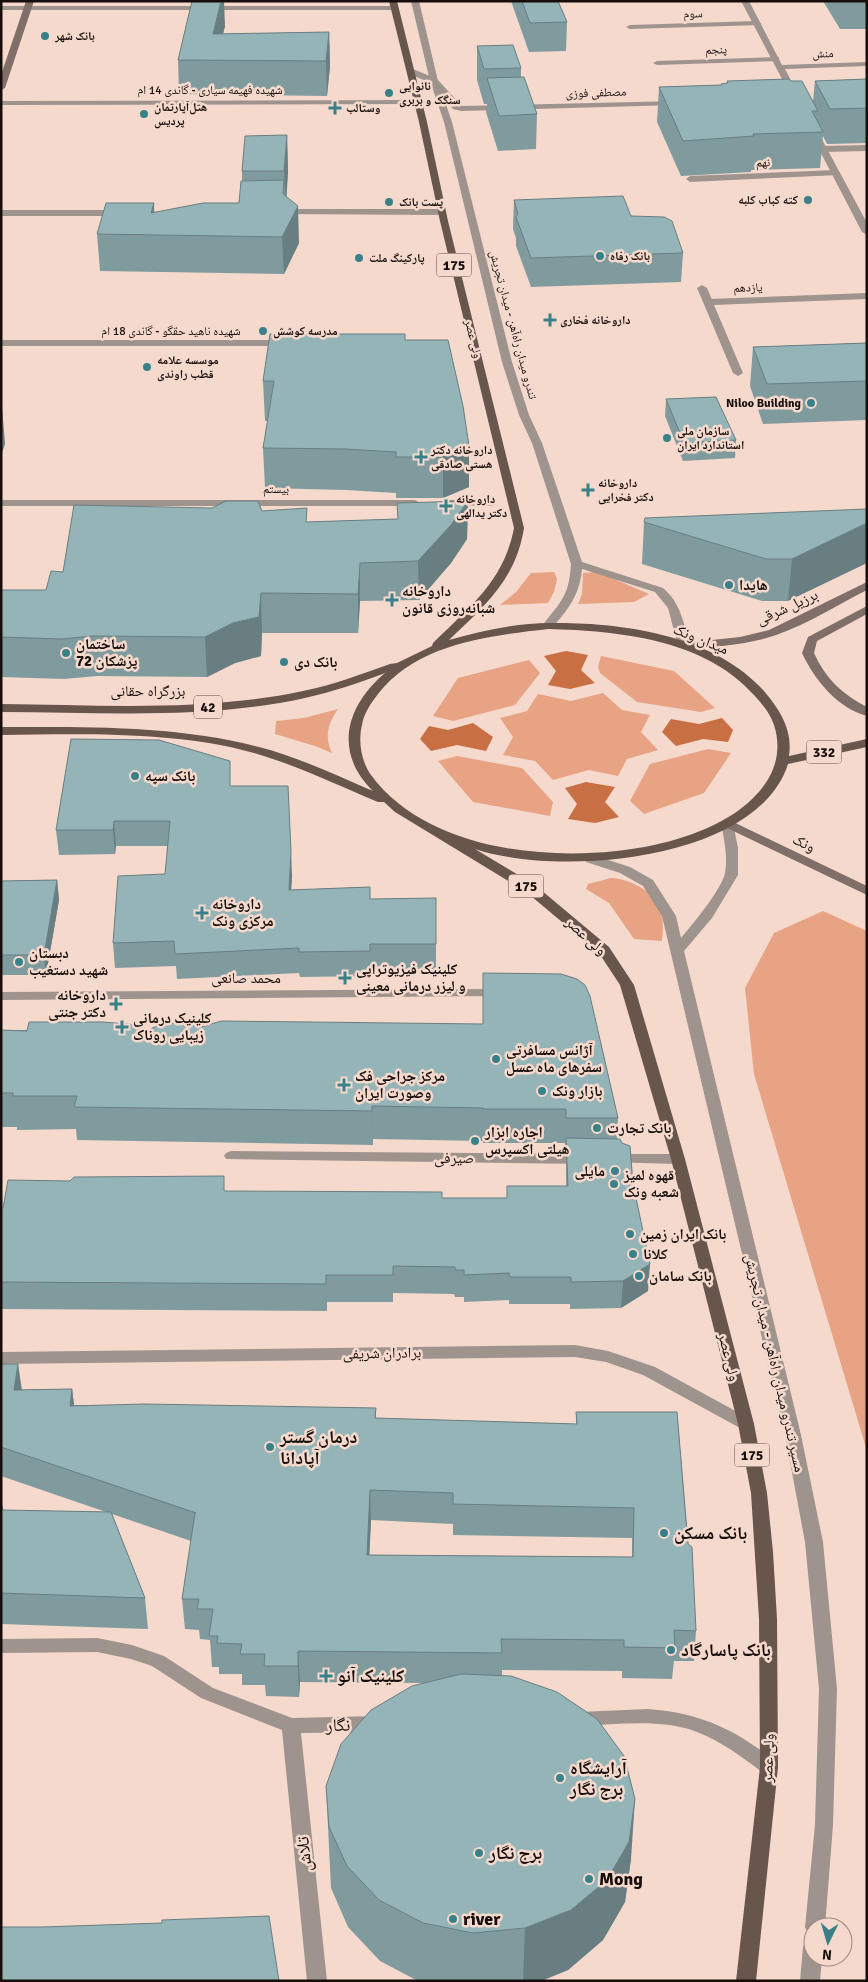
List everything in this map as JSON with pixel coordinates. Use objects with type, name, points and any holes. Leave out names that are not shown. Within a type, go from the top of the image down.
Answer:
[{"type":"main road","name":"ولی عصر","points":[[393,4],[520,528],[518,546],[500,582],[433,649]]},
{"type":"main road","points":[[1,88],[29,5]]},
{"type":"main road","name":"برزیل شرقی","points":[[684,646],[751,638],[772,632],[867,585]]},
{"type":"main road","points":[[867,609],[812,639],[808,653],[812,664],[832,689],[867,712]]},
{"type":"main road","name":"میدان ونک","points":[[548,626],[577,626],[631,632],[684,646],[730,668],[749,682],[764,696],[774,712],[781,728],[784,744],[782,761],[774,780],[761,799],[727,824],[687,842],[654,851],[591,858],[551,858],[503,851],[467,843],[440,833],[413,819],[390,803],[365,775],[358,759],[354,742],[355,726],[360,710],[372,692],[388,676],[409,661],[433,649],[492,632],[548,626]]},
{"type":"main road","name":"بزرگراه حقانی","points":[[1,708],[214,707],[262,702],[295,697],[352,681],[409,661]]},
{"type":"main road","name":"42","points":[[1,731],[104,730],[204,739],[257,750],[311,769],[390,803]]},
{"type":"main road","name":"332","points":[[782,761],[867,743]]},
{"type":"main road","name":"ونک","points":[[727,824],[867,891]]},
{"type":"main road","name":"ولی عصر","points":[[440,833],[530,888],[604,950],[627,985],[678,1159],[746,1424],[759,1494],[764,1552],[768,1628],[770,1766],[746,1981]]},
{"type":"street","name":"تندرو میدان راه‌آهن - میدان تجریش","points":[[415,1],[434,81],[448,122],[509,371],[524,415],[537,442],[577,564]]},
{"type":"street","points":[[745,1],[799,104],[787,100]]},
{"type":"street","points":[[1,8],[29,5],[393,4]]},
{"type":"street","name":"سوم","points":[[630,27],[757,23]]},
{"type":"street","name":"پنجم","points":[[657,64],[778,63]]},
{"type":"street","name":"منش","points":[[778,63],[867,64]]},
{"type":"street","name":"مصطفی فوزی","points":[[410,71],[434,81],[456,107],[460,109],[688,103]]},
{"type":"street","name":"شهیده فهیمه سیاری - گاندی 14 ام","points":[[1,103],[418,102]]},
{"type":"street","points":[[810,125],[867,232]]},
{"type":"street","points":[[823,150],[867,148]]},
{"type":"street","name":"نهم","points":[[690,179],[836,173]]},
{"type":"street","points":[[266,212],[442,212]]},
{"type":"street","points":[[1,214],[128,213]]},
{"type":"street","points":[[702,288],[738,372]]},
{"type":"street","name":"یازدهم","points":[[708,302],[867,296]]},
{"type":"street","name":"شهیده ناهید حقگو - گاندی 18 ام","points":[[1,343],[294,343]]},
{"type":"street","name":"بیستم","points":[[1,503],[423,503]]},
{"type":"street","points":[[443,503],[492,503]]},
{"type":"street","points":[[548,626],[570,601],[576,578],[577,564],[659,590],[665,594],[672,603],[684,646]]},
{"type":"street","points":[[678,950],[707,915],[731,875],[732,848],[727,824]]},
{"type":"street","name":"مسیر تندرو میدان راه‌آهن - میدان تجریش","points":[[591,858],[624,870],[648,883],[663,903],[669,916],[793,1435],[814,1542],[828,1689],[824,1825],[816,1917]]},
{"type":"street","name":"محمد صانعی","points":[[1,996],[492,993]]},
{"type":"street","name":"صیرفی","points":[[230,1156],[678,1159]]},
{"type":"street","name":"برادران شریفی","points":[[1,1358],[576,1351],[608,1357],[650,1371],[746,1424]]},
{"type":"street","name":"نگار","points":[[1,1646],[97,1645],[132,1652],[158,1661],[207,1693],[291,1726],[390,1724]]},
{"type":"street","points":[[559,1719],[658,1717],[686,1722],[714,1730],[770,1766]]},
{"type":"street","name":"تلاش","points":[[291,1726],[317,1981]]},
{"type":"street","points":[[810,1981],[811,1967]]},
{"type":"shaded area","points":[[554,572],[557,579],[554,592],[548,603],[500,605],[516,592],[531,573]]},
{"type":"shaded area","points":[[598,572],[649,594],[634,602],[578,604],[582,594],[583,573]]},
{"type":"shaded area","points":[[566,651],[588,655],[581,670],[595,683],[570,689],[548,685],[556,671],[544,656]]},
{"type":"shaded area","points":[[601,656],[674,671],[715,708],[701,712],[637,702],[600,673],[598,667]]},
{"type":"shaded area","points":[[529,660],[540,673],[515,705],[453,721],[433,716],[458,678]]},
{"type":"shaded area","points":[[603,693],[622,710],[650,715],[641,732],[658,750],[627,759],[618,776],[589,770],[553,780],[535,761],[503,755],[513,737],[500,718],[527,711],[538,694],[571,701]]},
{"type":"shaded area","points":[[338,709],[328,730],[328,741],[332,753],[275,734],[276,721],[304,718]]},
{"type":"shaded area","points":[[722,718],[733,730],[728,742],[703,739],[676,746],[662,732],[671,719],[699,724]]},
{"type":"shaded area","points":[[473,723],[493,737],[486,751],[457,745],[431,751],[420,739],[429,726],[448,730]]},
{"type":"shaded area","points":[[708,749],[731,753],[704,793],[644,814],[630,801],[650,764]]},
{"type":"shaded area","points":[[457,756],[522,768],[553,802],[550,816],[473,802],[438,761]]},
{"type":"shaded area","points":[[586,782],[615,787],[605,802],[619,817],[595,823],[568,819],[577,804],[565,788]]},
{"type":"shaded area","points":[[611,878],[633,883],[646,891],[657,902],[663,925],[662,941],[634,939],[609,903],[586,889],[588,884]]},
{"type":"shaded area","points":[[823,911],[867,931],[867,1451],[754,1074],[745,988],[774,933]]},
{"type":"building","points":[[192,1],[221,1],[213,34],[329,32],[326,61],[178,60]]},
{"type":"building","points":[[522,1],[558,1],[567,22],[530,23]]},
{"type":"building","points":[[513,45],[521,68],[484,69],[477,46]]},
{"type":"building","points":[[524,77],[537,114],[499,116],[487,78]]},
{"type":"building","points":[[789,79],[791,81],[802,81],[818,111],[812,111],[823,132],[753,134],[754,136],[683,141],[659,87],[722,85],[728,83],[727,81]]},
{"type":"building","points":[[867,79],[867,108],[830,109],[815,81]]},
{"type":"building","points":[[287,135],[284,171],[242,171],[245,136]]},
{"type":"building","points":[[284,180],[283,194],[298,206],[282,237],[97,234],[106,203],[154,203],[151,213],[203,203],[239,203],[241,181]]},
{"type":"building","points":[[623,196],[631,216],[664,217],[672,221],[683,253],[531,258],[516,217],[518,214],[514,200]]},
{"type":"building","points":[[270,334],[405,334],[405,340],[448,340],[463,406],[469,446],[443,457],[396,457],[396,452],[345,449],[263,448],[274,381],[263,381]]},
{"type":"building","points":[[867,343],[867,381],[767,384],[753,347]]},
{"type":"building","points":[[716,397],[736,440],[684,443],[666,399]]},
{"type":"building","points":[[226,501],[258,501],[262,511],[307,508],[306,522],[398,519],[397,503],[468,501],[451,525],[418,561],[360,563],[358,594],[261,593],[259,617],[233,623],[205,637],[93,636],[61,639],[1,637],[1,590],[46,590],[51,571],[63,572],[74,505],[212,508]]},
{"type":"building","points":[[867,509],[867,523],[792,559],[766,559],[644,522],[645,518]]},
{"type":"building","points":[[71,739],[159,740],[230,761],[230,786],[288,786],[291,851],[289,890],[370,887],[370,899],[436,898],[436,944],[370,944],[370,951],[299,952],[299,948],[175,954],[174,941],[113,943],[118,876],[165,874],[170,821],[114,821],[113,830],[56,830]]},
{"type":"building","points":[[57,880],[44,955],[1,955],[1,881]]},
{"type":"building","points":[[483,973],[561,974],[577,979],[585,985],[590,996],[618,1118],[566,1118],[566,1109],[372,1106],[372,1111],[74,1107],[77,1096],[13,1096],[13,1093],[1,1093],[1,1030],[27,1031],[29,1022],[103,1022],[138,1025],[148,1030],[162,1024],[181,1023],[201,1027],[221,1021],[483,1024]]},
{"type":"building","points":[[566,1138],[620,1139],[622,1143],[630,1146],[633,1184],[650,1264],[623,1281],[571,1282],[571,1277],[510,1277],[509,1273],[464,1275],[464,1270],[455,1270],[455,1267],[393,1266],[393,1275],[326,1275],[326,1284],[1,1282],[1,1208],[3,1208],[8,1180],[70,1181],[74,1177],[224,1176],[224,1191],[442,1192],[442,1198],[507,1198],[507,1186],[568,1186]]},
{"type":"building","points":[[1,1364],[18,1364],[14,1390],[72,1389],[70,1406],[144,1404],[376,1408],[375,1418],[577,1424],[576,1412],[677,1412],[688,1544],[692,1547],[696,1631],[674,1630],[675,1648],[624,1647],[624,1640],[501,1639],[502,1653],[298,1651],[298,1666],[264,1666],[265,1654],[240,1654],[242,1644],[217,1643],[218,1636],[209,1636],[213,1609],[197,1609],[199,1599],[182,1599],[196,1513],[1,1447]],"holes":[[[370,1490],[453,1493],[453,1504],[634,1508],[633,1557],[367,1555]]]},
{"type":"building","points":[[1,1502],[3,1510],[111,1512],[145,1598],[1,1593]]},
{"type":"building","name":"برج نگار","points":[[461,1674],[511,1676],[557,1692],[597,1719],[624,1756],[635,1799],[629,1842],[607,1880],[571,1910],[525,1928],[473,1933],[423,1923],[379,1900],[347,1866],[329,1827],[326,1786],[341,1744],[371,1710],[412,1686]]},
{"type":"building","points":[[269,1916],[279,1981],[1,1981],[1,1927],[162,1923],[162,1920]]},
{"type":"place","name":"بانک شهر","points":[[45,36]]},
{"type":"place","name":"نانوایی سنگک و بربری","points":[[389,93]]},
{"type":"place","name":"وستالب","points":[[335,108]]},
{"type":"place","name":"هتل‌آپارتمان پردیس","points":[[144,114]]},
{"type":"place","name":"کته کباب کلبه","points":[[808,200]]},
{"type":"place","name":"پست بانک","points":[[389,202]]},
{"type":"place","name":"بانک رفاه","points":[[600,256]]},
{"type":"place","name":"پارکینگ ملت","points":[[359,258]]},
{"type":"place","name":"داروخانه فخاری","points":[[550,320]]},
{"type":"place","name":"مدرسه کوشش","points":[[263,331]]},
{"type":"place","name":"موسسه علامه قطب راوندی","points":[[147,367]]},
{"type":"place","name":"Niloo Building","points":[[811,403]]},
{"type":"place","name":"سازمان ملی استاندارد ایران","points":[[667,438]]},
{"type":"place","name":"داروخانه دکتر هستی صادقی","points":[[421,457]]},
{"type":"place","name":"داروخانه دکتر فخرایی","points":[[588,490]]},
{"type":"place","name":"داروخانه دکتر یدالهی","points":[[446,506]]},
{"type":"place","name":"هایدا","points":[[729,585]]},
{"type":"place","name":"داروخانه شبانه‌روزی قانون","points":[[392,600]]},
{"type":"place","name":"ساختمان پزشکان 72","points":[[66,653]]},
{"type":"place","name":"بانک دی","points":[[284,662]]},
{"type":"place","name":"بانک سپه","points":[[135,776]]},
{"type":"place","name":"داروخانه مرکزی ونک","points":[[202,913]]},
{"type":"place","name":"دبستان شهید دستغیب","points":[[19,962]]},
{"type":"place","name":"کلینیک فیزیوتراپی و لیزر درمانی معینی","points":[[345,978]]},
{"type":"place","name":"داروخانه دکتر جنتی","points":[[116,1004]]},
{"type":"place","name":"کلینیک درمانی زیبایی روناک","points":[[122,1027]]},
{"type":"place","name":"آژانس مسافرتی سفرهای ماه عسل","points":[[496,1059]]},
{"type":"place","name":"مرکز جراحی فک وصورت ایران","points":[[344,1085]]},
{"type":"place","name":"بازار ونک","points":[[542,1091]]},
{"type":"place","name":"بانک تجارت","points":[[597,1128]]},
{"type":"place","name":"اجاره ابزار هیلتی اکسپرس","points":[[475,1141]]},
{"type":"place","name":"مایلی","points":[[615,1171]]},
{"type":"place","name":"قهوه لمیز شعبه ونک","points":[[614,1184]]},
{"type":"place","name":"بانک ایران زمین","points":[[630,1234]]},
{"type":"place","name":"کلانا","points":[[633,1254]]},
{"type":"place","name":"بانک سامان","points":[[639,1276]]},
{"type":"place","name":"درمان گستر آپادانا","points":[[270,1447]]},
{"type":"place","name":"بانک مسکن","points":[[664,1533]]},
{"type":"place","name":"بانک پاسارگاد","points":[[671,1650]]},
{"type":"place","name":"کلینیک آنو","points":[[326,1676]]},
{"type":"place","name":"آرایشگاه برج نگار","points":[[560,1778]]},
{"type":"place","name":"برج نگار","points":[[479,1853]]},
{"type":"place","name":"Mong","points":[[589,1879]]},
{"type":"place","name":"river","points":[[453,1919]]}]
